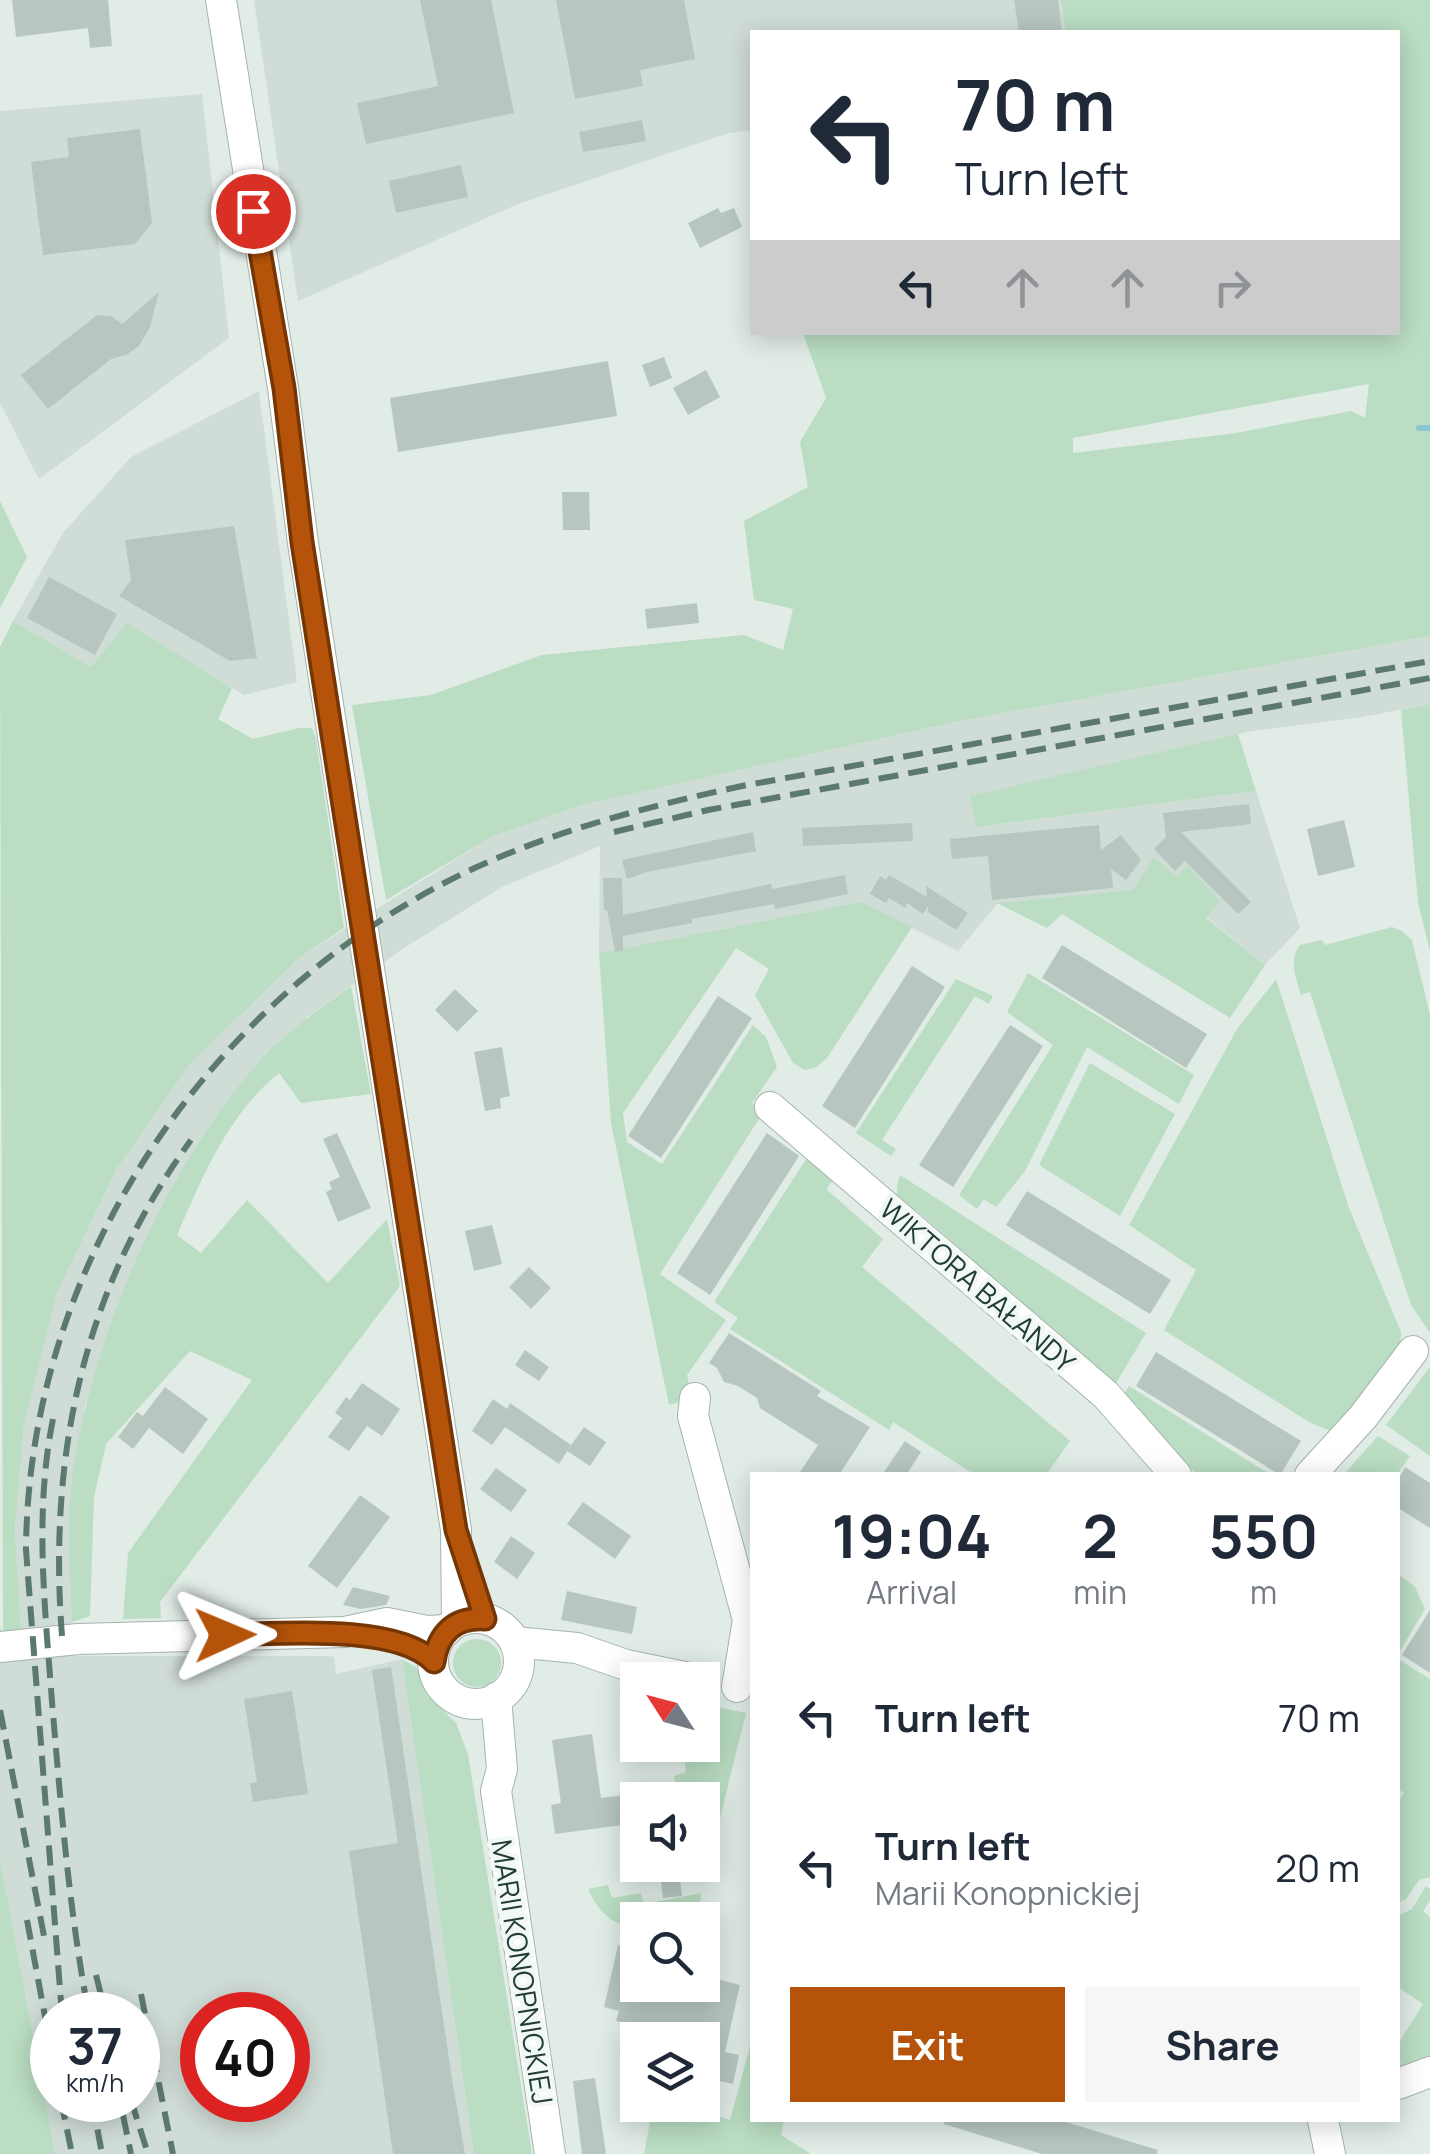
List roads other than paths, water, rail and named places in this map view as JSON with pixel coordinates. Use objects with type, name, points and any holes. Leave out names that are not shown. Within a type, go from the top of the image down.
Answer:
[{"type":"street","points":[[221,0],[284,388],[302,542],[456,1530],[463,1624]]},
{"type":"street","name":"WIKTORA BAŁANDY","points":[[770,1106],[1106,1395],[1173,1472]]},
{"type":"street","points":[[1313,1472],[1362,1417],[1412,1351]]},
{"type":"street","points":[[695,1398],[693,1416],[748,1620],[745,1690],[720,1684]]},
{"type":"street","points":[[0,1647],[78,1639],[345,1632],[387,1623],[427,1631],[463,1624],[498,1624],[516,1656],[506,1690],[482,1701],[449,1694],[434,1662],[436,1648],[463,1624]]},
{"type":"street","points":[[345,1632],[416,1648],[434,1662]]},
{"type":"street","points":[[516,1656],[577,1648],[620,1663]]},
{"type":"street","name":"MARII KONOPNICKIEJ","points":[[482,1701],[484,1774],[496,1791],[550,2154]]},
{"type":"street","points":[[1400,2083],[1430,2072]]},
{"type":"street","points":[[1323,2122],[1330,2154]]},
{"type":"waterway","points":[[1419,428],[1430,428]]},
{"type":"railway","points":[[60,1992],[26,1550],[35,1444],[59,1342],[98,1244],[150,1152],[213,1068],[287,992],[370,927],[462,874],[599,822],[742,786],[1430,661]]},
{"type":"railway","points":[[614,832],[708,810],[1430,678]]},
{"type":"railway","points":[[62,1636],[61,1503],[68,1439],[81,1376],[123,1255],[191,1140]]},
{"type":"railway","points":[[53,1419],[42,1525],[44,1595],[66,1859],[85,1992]]},
{"type":"railway","points":[[0,1710],[44,1936]]},
{"type":"railway","points":[[27,1920],[40,1992]]},
{"type":"railway","points":[[96,1975],[100,1992]]},
{"type":"railway","points":[[160,2089],[173,2154]]},
{"type":"railway","points":[[65,2122],[72,2154]]},
{"type":"railway","points":[[96,2122],[102,2154]]},
{"type":"railway","points":[[124,2122],[131,2154]]},
{"type":"railway","points":[[138,2122],[148,2154]]}]
